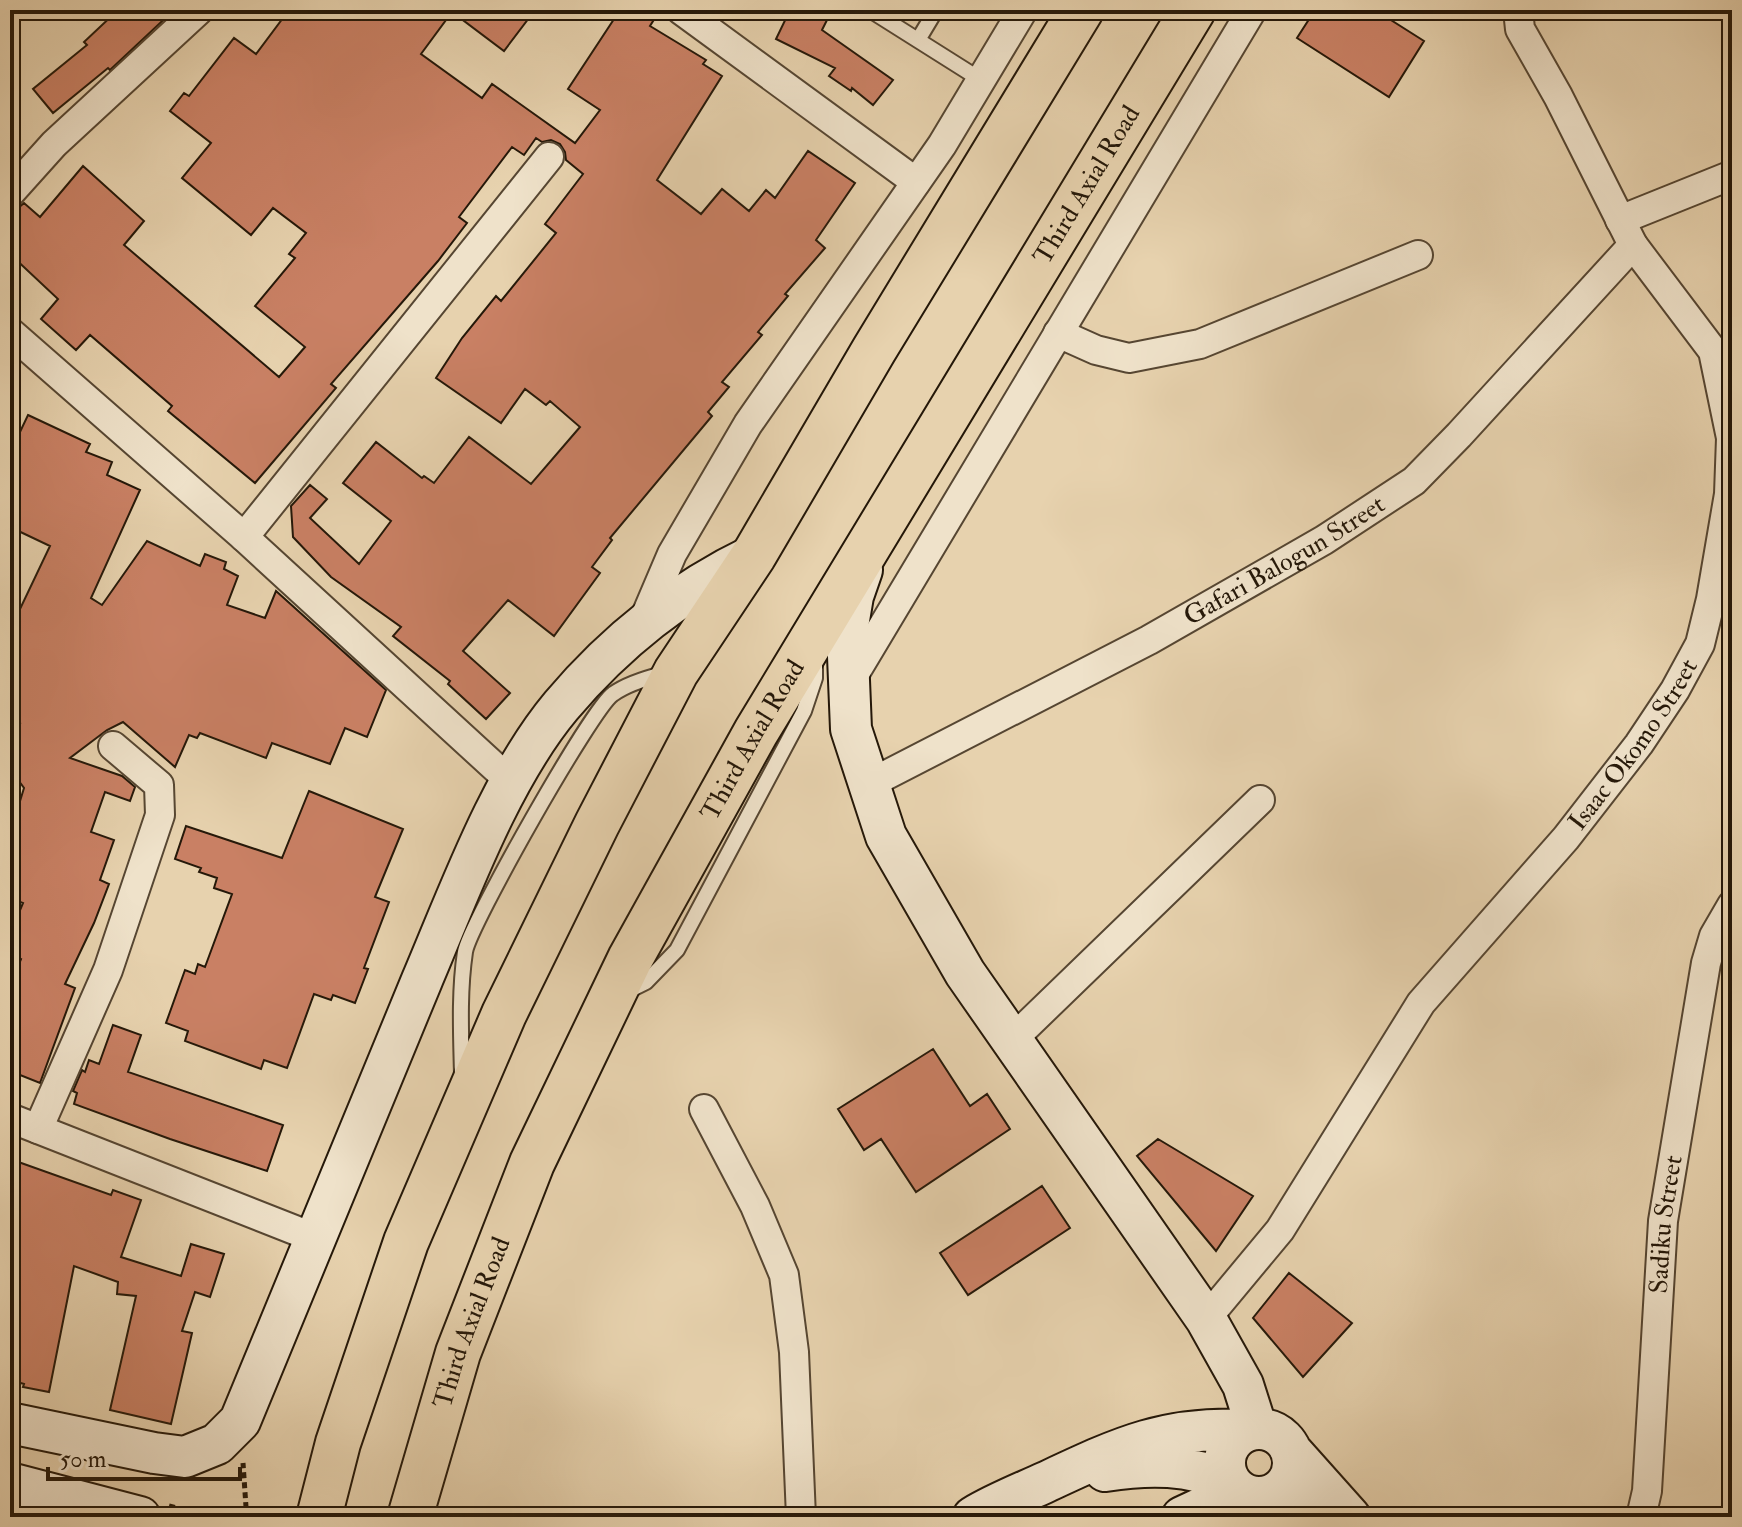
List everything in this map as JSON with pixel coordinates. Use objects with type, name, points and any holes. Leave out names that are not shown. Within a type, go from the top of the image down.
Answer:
[{"type":"highway","points":[[319,1517],[338,1443],[406,1242],[504,1014],[597,824],[676,672],[754,555],[874,350],[1081,10]]},
{"type":"highway","name":"Third Axial Road","points":[[410,1517],[458,1353],[532,1163],[611,999],[756,732],[1193,10]]},
{"type":"street","points":[[10,193],[54,144],[199,10]]},
{"type":"street","points":[[681,10],[916,182]]},
{"type":"street","points":[[643,623],[672,554],[748,424],[942,145],[1023,10]]},
{"type":"street","points":[[849,683],[1252,10]]},
{"type":"street","name":"Isaac Okomo Street","points":[[1206,1319],[1280,1230],[1421,1003],[1566,838],[1639,744],[1675,690],[1700,644],[1711,599],[1729,494],[1732,438],[1713,351],[1633,245],[1558,96],[1520,29],[1518,10]]},
{"type":"street","points":[[244,537],[549,157]]},
{"type":"street","points":[[1620,220],[1732,175]]},
{"type":"street","name":"Gafari Balogun Street","points":[[867,785],[1149,640],[1324,540],[1404,488],[1459,435],[1633,245]]},
{"type":"street","points":[[1058,333],[1096,350],[1129,358],[1200,344],[1418,255]]},
{"type":"street","points":[[10,332],[244,537],[510,781]]},
{"type":"street","points":[[872,542],[851,608],[847,632],[851,729],[886,836],[965,973],[1206,1319],[1243,1385],[1253,1430]]},
{"type":"street","points":[[10,1423],[185,1457],[217,1444],[240,1421],[458,896],[510,781],[560,707],[643,623],[718,572],[754,555]]},
{"type":"street","points":[[38,1129],[108,970],[160,815],[159,785],[113,746]]},
{"type":"street","points":[[1013,1039],[1260,800]]},
{"type":"street","name":"Sadiku Street","points":[[1641,1517],[1647,1491],[1663,1221],[1692,1035],[1714,936],[1732,905]]},
{"type":"street","points":[[704,1109],[755,1206],[784,1275],[794,1352],[801,1517]]},
{"type":"street","points":[[10,1118],[315,1238]]},
{"type":"street","points":[[973,1517],[1116,1449],[1150,1438],[1187,1431],[1265,1429],[1277,1433],[1350,1517]]},
{"type":"street","points":[[1250,1491],[1225,1471],[1228,1447],[1242,1433],[1253,1430]]},
{"type":"street","points":[[1182,1517],[1250,1491],[1280,1490],[1293,1470],[1292,1452]]},
{"type":"street","points":[[1024,1492],[1094,1473],[1158,1465],[1206,1471],[1250,1491],[1284,1501],[1303,1517]]},
{"type":"street","points":[[10,1483],[153,1511]]},
{"type":"lane","points":[[870,10],[981,80]]},
{"type":"lane","points":[[918,40],[936,10]]},
{"type":"lane","points":[[462,1111],[461,1018],[465,949],[575,744],[611,695],[647,678],[676,672]]},
{"type":"path","points":[[240,1421],[246,1507],[241,1517]]},
{"type":"path","points":[[153,1511],[211,1517]]},
{"type":"building","points":[[118,10],[174,10],[110,70],[108,68],[53,113],[33,89],[87,45],[84,42]]},
{"type":"building","points":[[289,10],[535,10],[504,51],[452,12],[421,54],[482,98],[492,84],[575,143],[600,110],[568,89],[620,10],[660,10],[650,26],[706,60],[703,64],[722,76],[657,180],[701,214],[722,189],[749,211],[766,190],[775,198],[808,151],[855,183],[816,240],[825,248],[785,294],[788,296],[758,332],[762,335],[722,382],[729,387],[708,412],[712,416],[610,538],[612,540],[592,567],[600,573],[554,636],[508,600],[463,651],[510,693],[486,719],[448,684],[450,681],[393,636],[401,627],[331,577],[293,537],[291,506],[310,485],[327,499],[310,518],[359,564],[391,521],[343,483],[376,442],[422,478],[424,476],[434,483],[469,437],[531,484],[580,427],[550,401],[546,405],[525,389],[501,423],[436,378],[462,338],[496,296],[501,301],[556,233],[545,224],[583,174],[566,160],[560,144],[551,140],[542,142],[536,138],[524,155],[512,147],[459,217],[467,223],[438,261],[331,384],[336,388],[255,483],[168,411],[172,406],[90,335],[76,350],[41,319],[58,299],[10,254],[10,215],[24,203],[40,217],[83,166],[144,221],[124,245],[279,377],[305,347],[255,306],[295,258],[289,254],[306,233],[273,208],[251,235],[182,178],[211,143],[170,111],[184,93],[189,96],[234,38],[256,54]]},
{"type":"building","points":[[790,10],[832,10],[822,30],[893,80],[873,105],[852,88],[851,91],[829,76],[835,68],[776,39]]},
{"type":"building","points":[[1315,10],[1375,10],[1424,41],[1389,97],[1297,38]]},
{"type":"building","points":[[28,415],[90,444],[86,452],[112,462],[107,475],[140,490],[91,598],[102,605],[147,541],[200,566],[205,554],[226,562],[224,569],[238,576],[227,605],[265,618],[276,591],[386,690],[367,737],[345,728],[330,764],[272,743],[266,758],[200,733],[197,738],[189,735],[175,767],[123,722],[70,758],[122,776],[135,787],[130,801],[105,792],[91,832],[114,840],[100,880],[109,884],[65,984],[75,988],[40,1083],[10,1071],[10,988],[21,959],[10,955],[10,934],[23,903],[10,898],[10,834],[24,788],[10,769],[10,730],[20,723],[10,710],[10,630],[50,546],[10,527],[10,453]]},
{"type":"building","points":[[309,791],[403,829],[375,897],[389,902],[364,968],[368,969],[355,1003],[333,995],[331,1000],[314,994],[287,1068],[264,1060],[261,1069],[185,1041],[188,1031],[166,1023],[185,970],[195,974],[198,964],[205,967],[232,894],[214,888],[217,878],[199,872],[201,868],[175,859],[186,826],[282,858]]},
{"type":"building","points":[[113,1025],[141,1035],[128,1072],[283,1125],[267,1171],[74,1104],[77,1093],[73,1091],[82,1070],[85,1072],[89,1060],[99,1064]]},
{"type":"building","points":[[933,1049],[970,1106],[987,1094],[1010,1129],[916,1192],[881,1139],[864,1150],[838,1109]]},
{"type":"building","points":[[1158,1139],[1253,1196],[1216,1251],[1137,1156]]},
{"type":"building","points":[[10,1159],[111,1195],[113,1190],[141,1200],[121,1257],[181,1276],[191,1244],[224,1254],[210,1297],[195,1292],[182,1331],[192,1333],[171,1424],[110,1410],[136,1296],[117,1294],[118,1282],[74,1266],[49,1392],[23,1387],[24,1384],[10,1380]]},
{"type":"building","points":[[1042,1186],[1070,1228],[968,1295],[940,1253]]},
{"type":"building","points":[[1289,1273],[1352,1323],[1303,1377],[1253,1318]]}]
